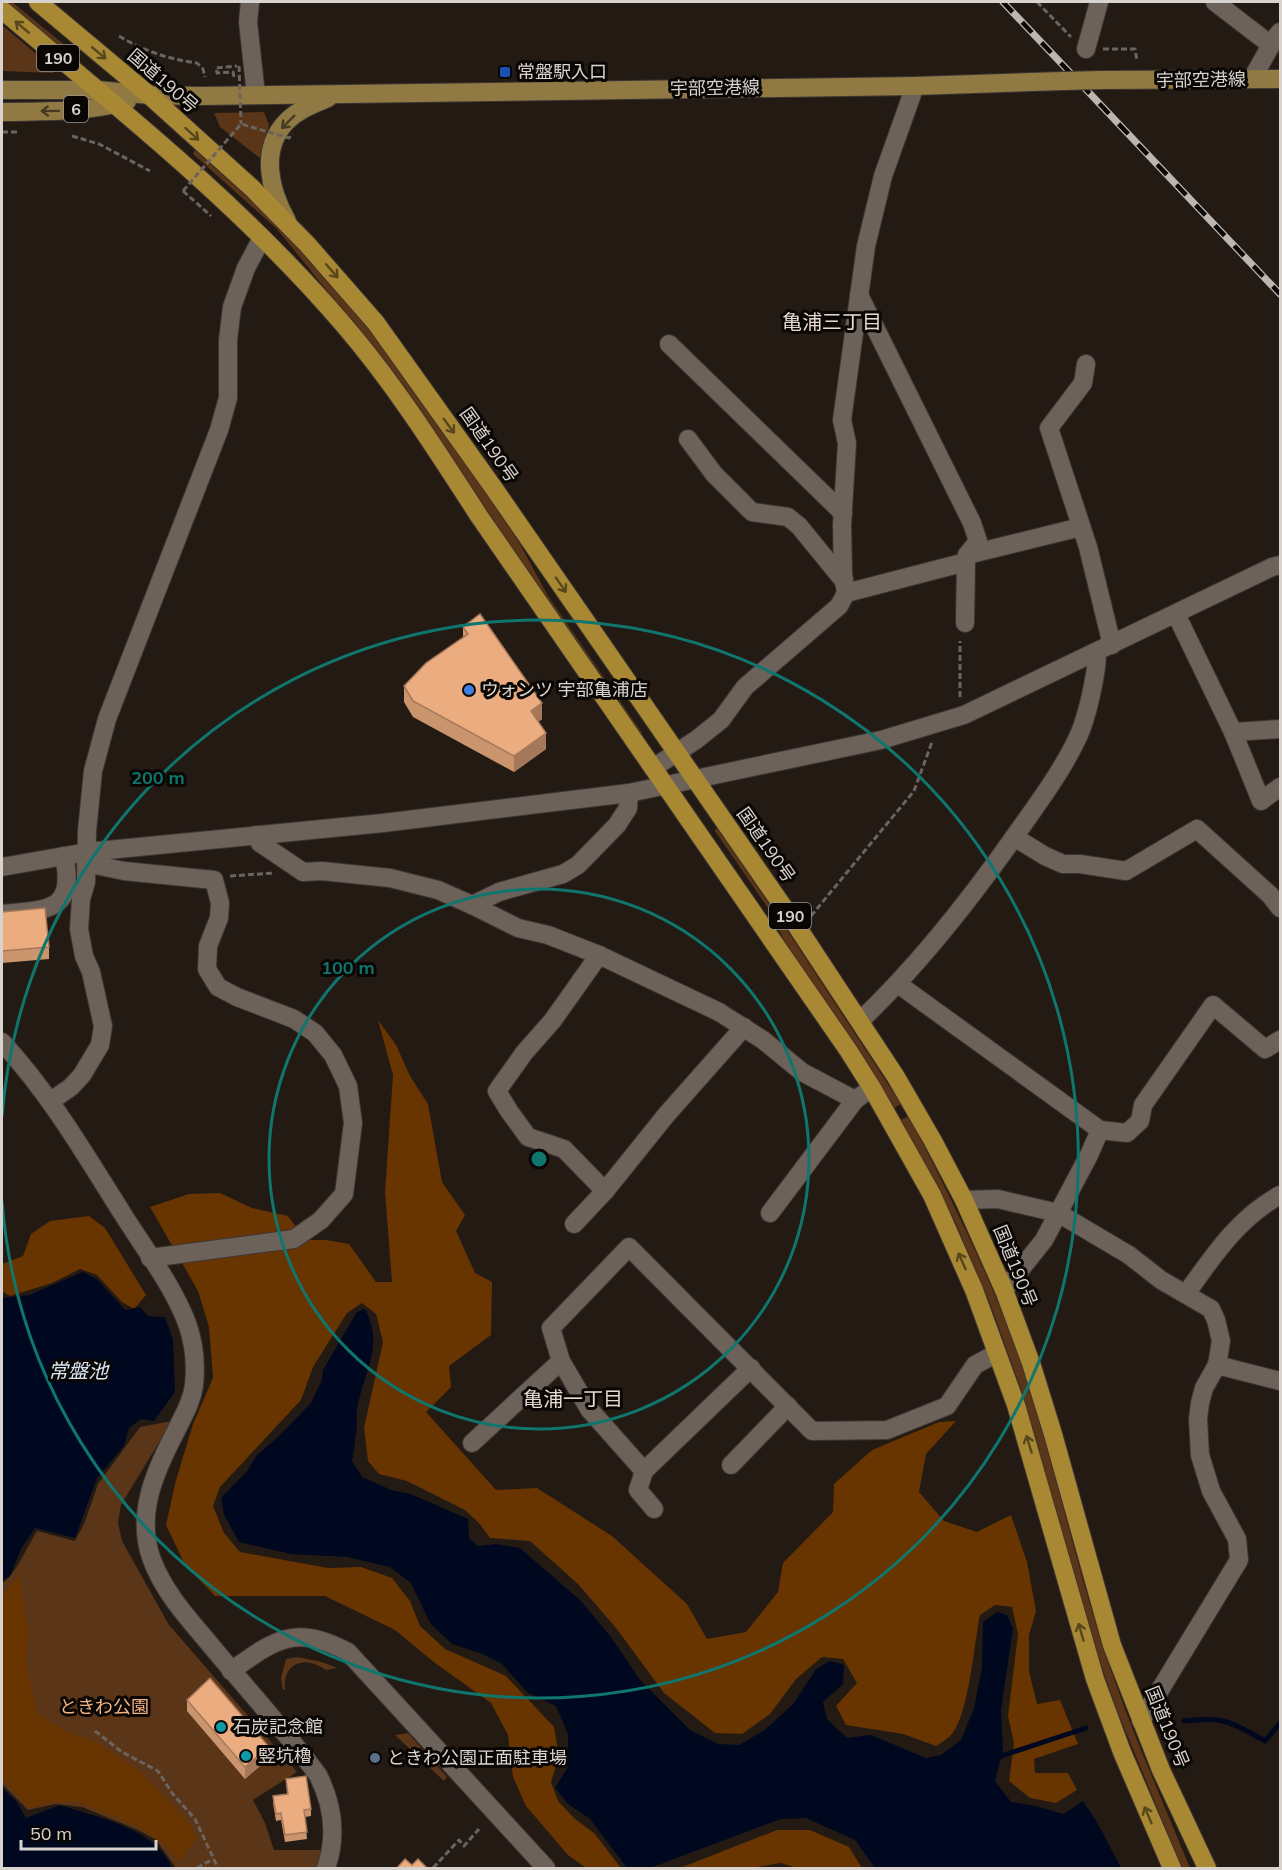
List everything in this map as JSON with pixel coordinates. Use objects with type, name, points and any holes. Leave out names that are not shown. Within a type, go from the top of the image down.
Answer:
[{"type":"highway","name":"国道190号","points":[[38,2],[149,95],[290,225],[376,323],[678,753],[798,927],[896,1077],[964,1200],[1004,1290],[1031,1363],[1053,1434],[1112,1645],[1140,1721],[1207,1869]]},
{"type":"highway","name":"190","points":[[2,10],[189,169],[262,238],[314,291],[375,363],[872,1088],[932,1195],[974,1290],[1030,1448],[1095,1678],[1122,1752],[1172,1869]]},
{"type":"main road","name":"宇部空港線","points":[[149,95],[915,86],[1101,80],[1281,79]]},
{"type":"main road","name":"6","points":[[2,90],[98,90],[149,95]]},
{"type":"main road","points":[[290,225],[272,188],[271,151],[278,132],[288,120],[301,110],[338,94]]},
{"type":"main road","name":"6","points":[[2,112],[62,111],[115,105],[149,95]]},
{"type":"street","points":[[250,2],[248,22],[256,95]]},
{"type":"street","points":[[1086,49],[1099,2]]},
{"type":"street","points":[[1215,2],[1276,38],[1252,80]]},
{"type":"street","points":[[653,768],[678,753],[721,720],[745,687],[839,606],[845,587],[843,513],[847,443],[842,420],[866,246],[883,176],[915,86]]},
{"type":"street","points":[[51,1101],[71,1087],[82,1075],[100,1046],[103,1026],[79,929],[93,771],[107,720],[219,430],[228,398],[228,340],[232,307],[246,268],[262,238]]},
{"type":"street","points":[[859,296],[972,523],[978,541],[967,559],[965,623]]},
{"type":"street","points":[[669,344],[843,513]]},
{"type":"street","points":[[860,1021],[898,984],[978,887],[1060,771],[1080,734],[1097,669],[1105,649],[1081,527],[1049,428],[1083,383],[1086,364]]},
{"type":"street","points":[[688,439],[714,474],[752,512],[788,517],[794,521],[845,587]]},
{"type":"street","points":[[845,587],[967,559],[1081,527]]},
{"type":"street","points":[[2,867],[64,856],[87,858],[256,835],[383,823],[629,793],[881,740],[960,717],[1272,567],[1281,565]]},
{"type":"street","points":[[1176,614],[1233,732],[1261,801],[1281,787]]},
{"type":"street","points":[[1233,732],[1281,729]]},
{"type":"street","points":[[472,905],[499,892],[563,874],[578,865],[616,825],[628,808],[629,793]]},
{"type":"street","points":[[1014,837],[1063,864],[1080,864],[1125,872],[1197,829],[1270,895],[1281,908]]},
{"type":"street","points":[[256,835],[260,843],[303,872],[322,871],[390,878],[438,890],[518,928],[548,935],[599,955],[719,1012],[744,1027],[802,1072],[855,1100]]},
{"type":"street","points":[[2,914],[46,909],[57,903],[66,892],[64,856]]},
{"type":"street","points":[[87,858],[123,871],[214,880],[220,903],[219,918],[207,946],[207,969],[218,987],[237,997],[294,1019],[315,1033],[333,1055],[348,1086],[353,1123],[344,1194],[321,1220],[294,1239],[150,1258]]},
{"type":"street","points":[[599,955],[553,1020],[524,1053],[497,1091],[528,1137],[564,1149],[605,1191]]},
{"type":"street","points":[[898,984],[1100,1130],[1127,1132],[1140,1121],[1143,1105],[1213,1005],[1265,1049],[1281,1040]]},
{"type":"street","points":[[574,1224],[605,1191],[667,1114],[744,1027]]},
{"type":"street","points":[[2,1042],[26,1068],[51,1101],[150,1258],[188,1327],[194,1366],[194,1386],[189,1404],[167,1449],[146,1506],[145,1524],[152,1560],[172,1598],[318,1775],[326,1790],[333,1838],[326,1869]]},
{"type":"street","points":[[770,1213],[855,1100],[872,1088]]},
{"type":"street","points":[[1004,1290],[1044,1240],[1100,1130]]},
{"type":"street","points":[[1186,1294],[1220,1245],[1244,1220],[1281,1196]]},
{"type":"street","points":[[964,1200],[998,1199],[1058,1214],[1129,1255],[1161,1280],[1211,1309],[1216,1320],[1221,1341],[1217,1365],[1204,1388],[1200,1403],[1198,1419],[1200,1455],[1211,1491],[1237,1539],[1239,1560],[1140,1721]]},
{"type":"street","points":[[644,1471],[589,1409],[561,1360],[551,1328],[629,1247],[812,1431],[887,1430],[947,1407],[975,1365],[997,1353]]},
{"type":"street","points":[[472,1443],[561,1360]]},
{"type":"street","points":[[1217,1365],[1281,1381]]},
{"type":"street","points":[[654,1509],[638,1490],[644,1471],[751,1368]]},
{"type":"street","points":[[731,1465],[788,1406]]},
{"type":"street","points":[[231,1671],[269,1644],[287,1638],[311,1638],[330,1642],[348,1653],[546,1869]]},
{"type":"path","points":[[119,36],[158,55],[197,63],[203,69],[205,77]]},
{"type":"path","points":[[211,216],[183,191],[241,124],[239,66],[216,68],[217,73],[233,72],[234,77]]},
{"type":"path","points":[[241,124],[289,138],[293,134]]},
{"type":"path","points":[[2,132],[19,132]]},
{"type":"path","points":[[72,136],[99,144],[150,171]]},
{"type":"path","points":[[960,717],[961,631],[965,623]]},
{"type":"path","points":[[811,916],[915,791],[939,723]]},
{"type":"path","points":[[214,880],[228,876],[303,872]]},
{"type":"path","points":[[95,1731],[122,1752],[158,1771],[172,1793],[195,1819],[218,1869]]},
{"type":"path","points":[[433,1869],[459,1840],[464,1846],[479,1829]]},
{"type":"path","points":[[197,1869],[213,1859]]},
{"type":"green space","points":[[4,2],[12,2],[72,51],[69,55]]},
{"type":"green space","points":[[2,25],[54,69],[53,73],[2,71]]},
{"type":"green space","points":[[264,112],[269,125],[260,158],[220,127],[214,113]]},
{"type":"green space","points":[[195,150],[279,226],[318,267],[376,338],[435,417],[520,544],[548,596],[642,733],[639,735],[428,423],[371,345],[277,229],[193,154]]},
{"type":"green space","points":[[717,828],[901,1104],[894,1108],[784,940],[768,908],[715,831]]},
{"type":"green space","points":[[909,1116],[975,1250],[1005,1319],[1030,1390],[1089,1601],[1118,1691],[1190,1868],[1182,1868],[1116,1708],[1089,1630],[1022,1392],[991,1306],[956,1224],[901,1120]]},
{"type":"green space","name":"ときわ公園","points":[[172,1421],[121,1505],[118,1523],[122,1541],[169,1625],[297,1772],[253,1800],[265,1823],[274,1850],[321,1850],[316,1868],[176,1868],[156,1840],[138,1830],[82,1807],[55,1804],[28,1810],[2,1784],[2,1584],[17,1566],[37,1531],[75,1541],[84,1524],[98,1484],[140,1427]]},
{"type":"green space","points":[[297,1657],[322,1662],[337,1668],[326,1670],[311,1663],[297,1664],[288,1672],[283,1690],[281,1678],[286,1659]]},
{"type":"green space","points":[[408,1733],[447,1777],[444,1781],[395,1735]]},
{"type":"shaded area","points":[[378,1020],[396,1045],[410,1076],[428,1104],[442,1182],[465,1215],[456,1231],[475,1273],[492,1282],[491,1335],[449,1366],[451,1387],[426,1412],[496,1490],[537,1488],[612,1536],[687,1604],[707,1639],[746,1632],[778,1592],[783,1563],[833,1512],[834,1484],[872,1450],[939,1422],[956,1421],[926,1454],[919,1492],[944,1521],[977,1532],[1011,1515],[1027,1562],[1036,1611],[1029,1635],[1029,1671],[1037,1704],[1060,1700],[1078,1744],[1034,1759],[1035,1773],[1068,1773],[1077,1790],[1056,1803],[1030,1798],[1009,1781],[1014,1743],[1008,1716],[1018,1634],[1012,1607],[995,1605],[980,1615],[967,1696],[962,1712],[951,1735],[936,1746],[903,1734],[846,1725],[836,1706],[857,1683],[843,1659],[822,1657],[796,1679],[770,1714],[742,1734],[715,1733],[664,1693],[616,1628],[578,1584],[530,1541],[490,1538],[465,1510],[407,1481],[379,1474],[368,1461],[364,1428],[383,1342],[376,1314],[362,1303],[347,1313],[313,1367],[301,1400],[220,1487],[213,1506],[224,1533],[240,1552],[328,1568],[361,1567],[392,1578],[410,1601],[420,1626],[445,1649],[506,1676],[554,1727],[559,1757],[551,1782],[558,1801],[575,1819],[594,1833],[621,1868],[586,1868],[568,1855],[526,1806],[513,1777],[508,1735],[491,1703],[435,1663],[395,1630],[325,1596],[215,1596],[185,1565],[166,1525],[176,1480],[193,1424],[213,1378],[209,1327],[198,1291],[150,1207],[189,1194],[220,1193],[252,1208],[288,1216],[306,1240],[326,1240],[349,1244],[376,1282],[392,1282],[385,1192],[393,1075]]},
{"type":"shaded area","points":[[89,1216],[105,1228],[146,1295],[134,1309],[122,1302],[97,1275],[80,1269],[52,1283],[10,1296],[2,1291],[2,1264],[23,1256],[31,1234],[50,1221]]},
{"type":"shaded area","points":[[19,1576],[28,1630],[26,1664],[38,1714],[69,1733],[95,1741],[141,1772],[188,1822],[197,1837],[180,1861],[167,1846],[139,1827],[78,1802],[54,1802],[29,1808],[2,1778],[2,1595]]},
{"type":"shaded area","points":[[777,1830],[810,1830],[849,1847],[862,1868],[797,1868],[781,1863],[751,1868],[680,1868]]},
{"type":"water","name":"常盤池","points":[[83,1272],[98,1280],[125,1310],[140,1307],[148,1316],[165,1317],[173,1340],[175,1392],[154,1421],[141,1419],[129,1428],[124,1446],[97,1478],[75,1538],[35,1528],[21,1549],[10,1576],[2,1581],[2,1298],[29,1295]]},
{"type":"water","points":[[365,1309],[371,1322],[373,1347],[357,1409],[357,1429],[352,1461],[362,1477],[391,1490],[411,1494],[468,1519],[469,1538],[478,1546],[496,1544],[520,1548],[580,1600],[611,1637],[640,1680],[690,1730],[718,1744],[739,1745],[765,1730],[794,1703],[816,1669],[830,1661],[844,1665],[843,1684],[823,1702],[827,1719],[847,1738],[871,1735],[926,1758],[941,1755],[961,1740],[974,1708],[982,1667],[983,1622],[997,1612],[1007,1615],[1013,1628],[1001,1710],[1003,1750],[995,1781],[1011,1802],[1064,1814],[1083,1801],[1097,1822],[1121,1868],[875,1868],[855,1840],[806,1818],[781,1819],[650,1868],[627,1868],[590,1819],[568,1804],[555,1788],[568,1767],[568,1734],[556,1706],[528,1693],[502,1664],[480,1653],[452,1644],[430,1623],[411,1583],[390,1567],[347,1557],[291,1554],[239,1542],[224,1515],[221,1498],[247,1471],[256,1456],[311,1403],[322,1380],[323,1370],[357,1312]]},
{"type":"water","points":[[2,1788],[16,1801],[26,1818],[60,1805],[124,1826],[153,1843],[172,1868],[2,1868]]},
{"type":"building","name":"ウォンツ 宇部亀浦店","points":[[480,614],[542,703],[531,711],[546,733],[514,756],[413,701],[404,686],[426,663],[468,634],[463,627]]},
{"type":"building","points":[[45,908],[49,947],[2,951],[2,912]]},
{"type":"building","name":"石炭記念館","points":[[210,1678],[269,1747],[245,1767],[187,1700]]},
{"type":"building","points":[[306,1776],[311,1809],[304,1810],[307,1832],[285,1835],[281,1813],[276,1814],[273,1796],[288,1794],[286,1779]]},
{"type":"building","points":[[405,1859],[412,1865],[418,1859],[428,1869],[396,1869]]},
{"type":"waterway","points":[[1184,1721],[1208,1719],[1227,1722],[1265,1741],[1280,1723]]},
{"type":"waterway","points":[[995,1758],[1086,1728]]},
{"type":"railway","points":[[1003,2],[1280,294]]},
{"type":"place","name":"常盤駅入口","points":[[505,72]]},
{"type":"place","name":"ウォンツ 宇部亀浦店","points":[[469,690]]},
{"type":"place","name":"石炭記念館","points":[[221,1727]]},
{"type":"place","name":"竪坑櫓","points":[[246,1756]]},
{"type":"place","name":"ときわ公園正面駐車場","points":[[375,1758]]},
{"type":"district","name":"亀浦三丁目","points":[[832,322]]},
{"type":"district","name":"亀浦一丁目","points":[[573,1399]]}]
